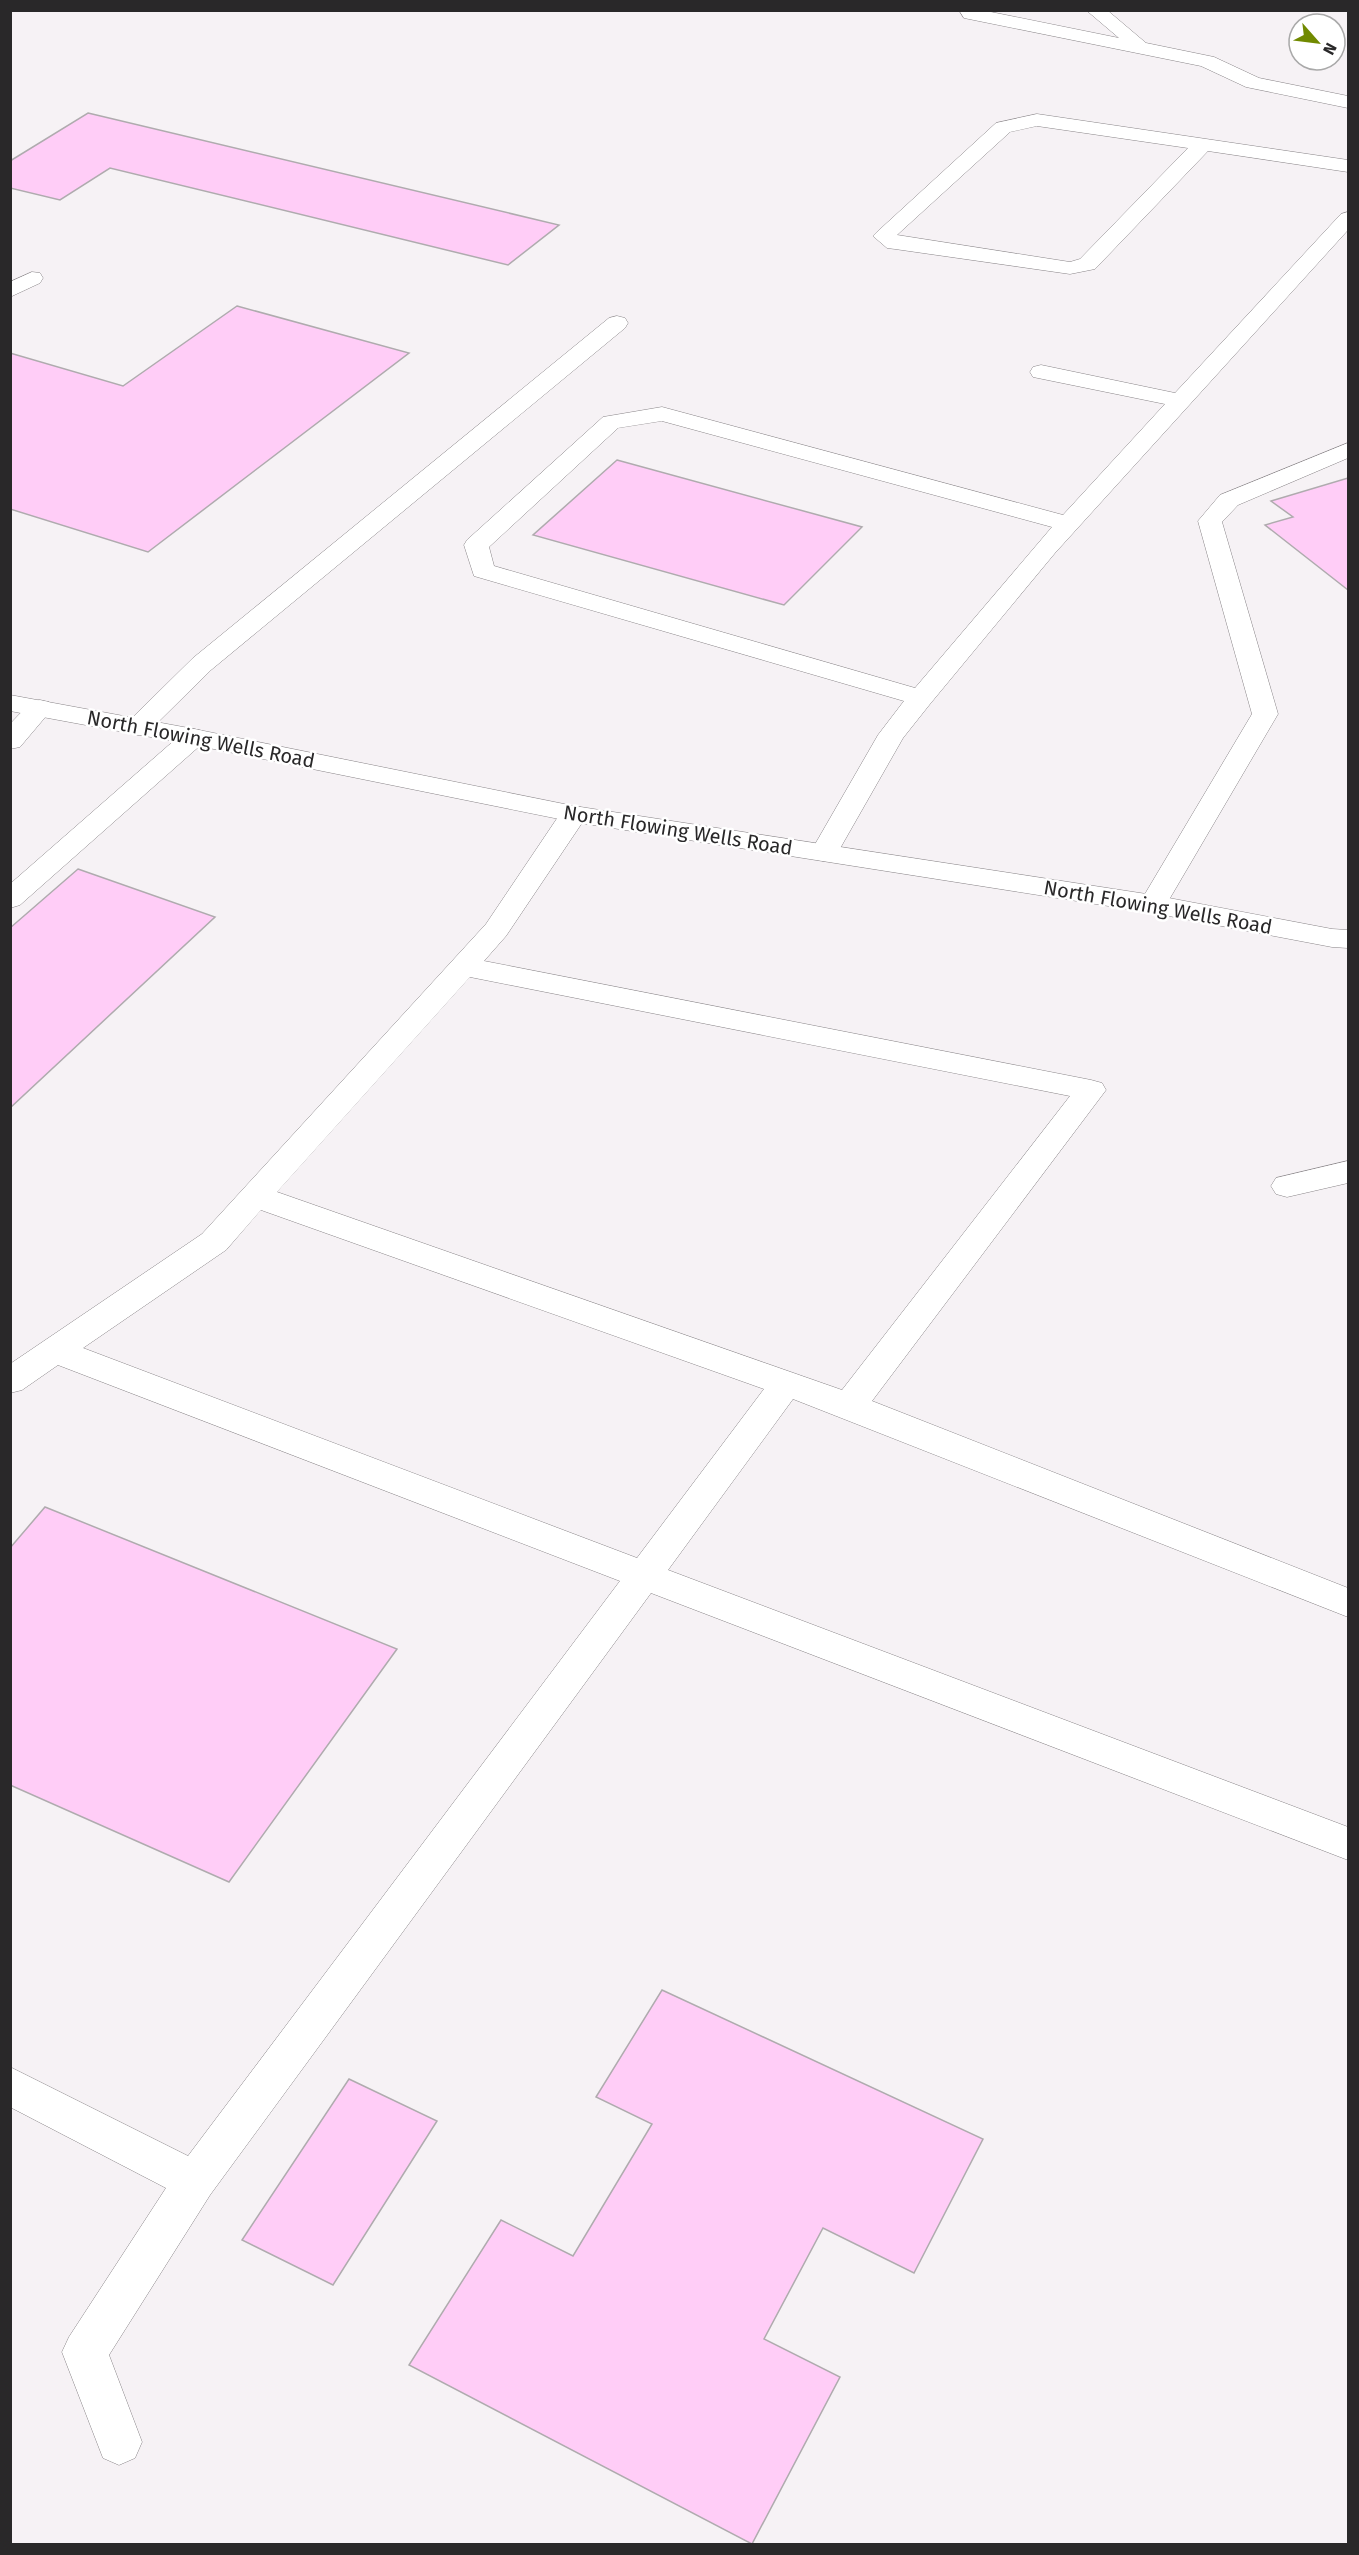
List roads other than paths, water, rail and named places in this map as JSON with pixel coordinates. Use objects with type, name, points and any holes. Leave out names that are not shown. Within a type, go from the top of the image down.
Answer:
[{"type":"street","points":[[968,10],[971,14],[1207,61],[1253,82],[1348,102]]},
{"type":"street","points":[[1095,10],[1143,48]]},
{"type":"street","points":[[1204,144],[1087,264],[1070,268],[895,243],[884,236],[1003,126],[1037,120],[1204,144],[1348,166]]},
{"type":"street","points":[[824,853],[891,735],[921,698],[1068,524],[1348,218]]},
{"type":"street","points":[[10,291],[32,278]]},
{"type":"street","points":[[138,727],[202,664],[617,323]]},
{"type":"street","points":[[1041,372],[1182,401]]},
{"type":"street","points":[[921,698],[483,571],[476,545],[611,422],[662,414],[1068,524]]},
{"type":"street","points":[[1153,904],[1265,714],[1210,521],[1229,501],[1348,450]]},
{"type":"street","name":"North Flowing Wells Road","points":[[10,703],[194,737],[574,814],[1153,904],[1332,938],[1348,939]]},
{"type":"street","points":[[10,741],[40,708]]},
{"type":"street","points":[[10,899],[194,737]]},
{"type":"street","points":[[10,1381],[214,1242],[496,930],[574,814]]},
{"type":"street","points":[[463,966],[1091,1090],[849,1406]]},
{"type":"street","points":[[1287,1186],[1348,1172]]},
{"type":"street","points":[[255,1196],[849,1406],[1348,1603]]},
{"type":"street","points":[[56,1351],[1348,1844]]},
{"type":"street","points":[[119,2442],[85,2352],[195,2181],[786,1384]]},
{"type":"street","points":[[10,2086],[195,2181]]}]
